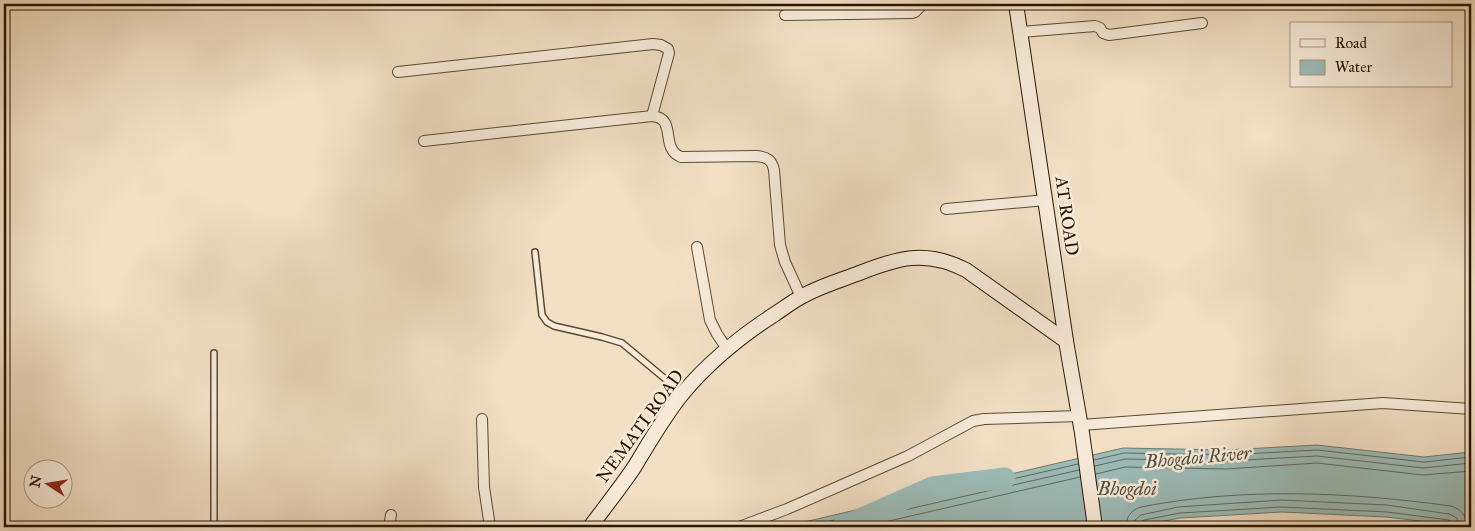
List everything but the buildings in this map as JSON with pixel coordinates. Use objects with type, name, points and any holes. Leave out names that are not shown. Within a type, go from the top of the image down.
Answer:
[{"type":"street","points":[[785,16],[912,14],[923,4]]},
{"type":"street","name":"AT ROAD","points":[[1016,4],[1095,527]]},
{"type":"street","points":[[1021,32],[1095,26],[1100,28],[1103,33],[1109,35],[1202,23]]},
{"type":"street","points":[[398,72],[594,50],[653,44],[661,45],[668,49],[669,52],[652,116]]},
{"type":"street","points":[[424,141],[659,116],[664,119],[666,124],[672,150],[681,157],[757,156],[770,160],[774,170],[780,245],[785,262],[801,297]]},
{"type":"street","points":[[946,209],[1046,200]]},
{"type":"street","points":[[697,247],[710,320],[727,349]]},
{"type":"street","name":"NEMATI ROAD","points":[[590,527],[633,468],[683,393],[727,349],[754,328],[801,297],[834,282],[882,264],[908,258],[924,257],[952,262],[1066,341]]},
{"type":"street","points":[[739,527],[908,456],[973,421],[984,418],[1081,425],[1383,403],[1471,409]]},
{"type":"street","points":[[482,418],[484,487],[490,527]]},
{"type":"street","points":[[390,527],[391,515]]},
{"type":"lane","points":[[535,252],[542,315],[547,322],[554,326],[622,343],[683,393]]},
{"type":"lane","points":[[214,353],[214,527]]},
{"type":"water","name":"Bhogdoi","points":[[1317,445],[1424,457],[1471,452],[1471,527],[1386,517],[1282,512],[1180,518],[1132,527],[792,527],[804,522],[1123,448],[1226,450]]},
{"type":"waterway","name":"Bhogdoi River","points":[[842,527],[932,487],[1005,478]]}]
